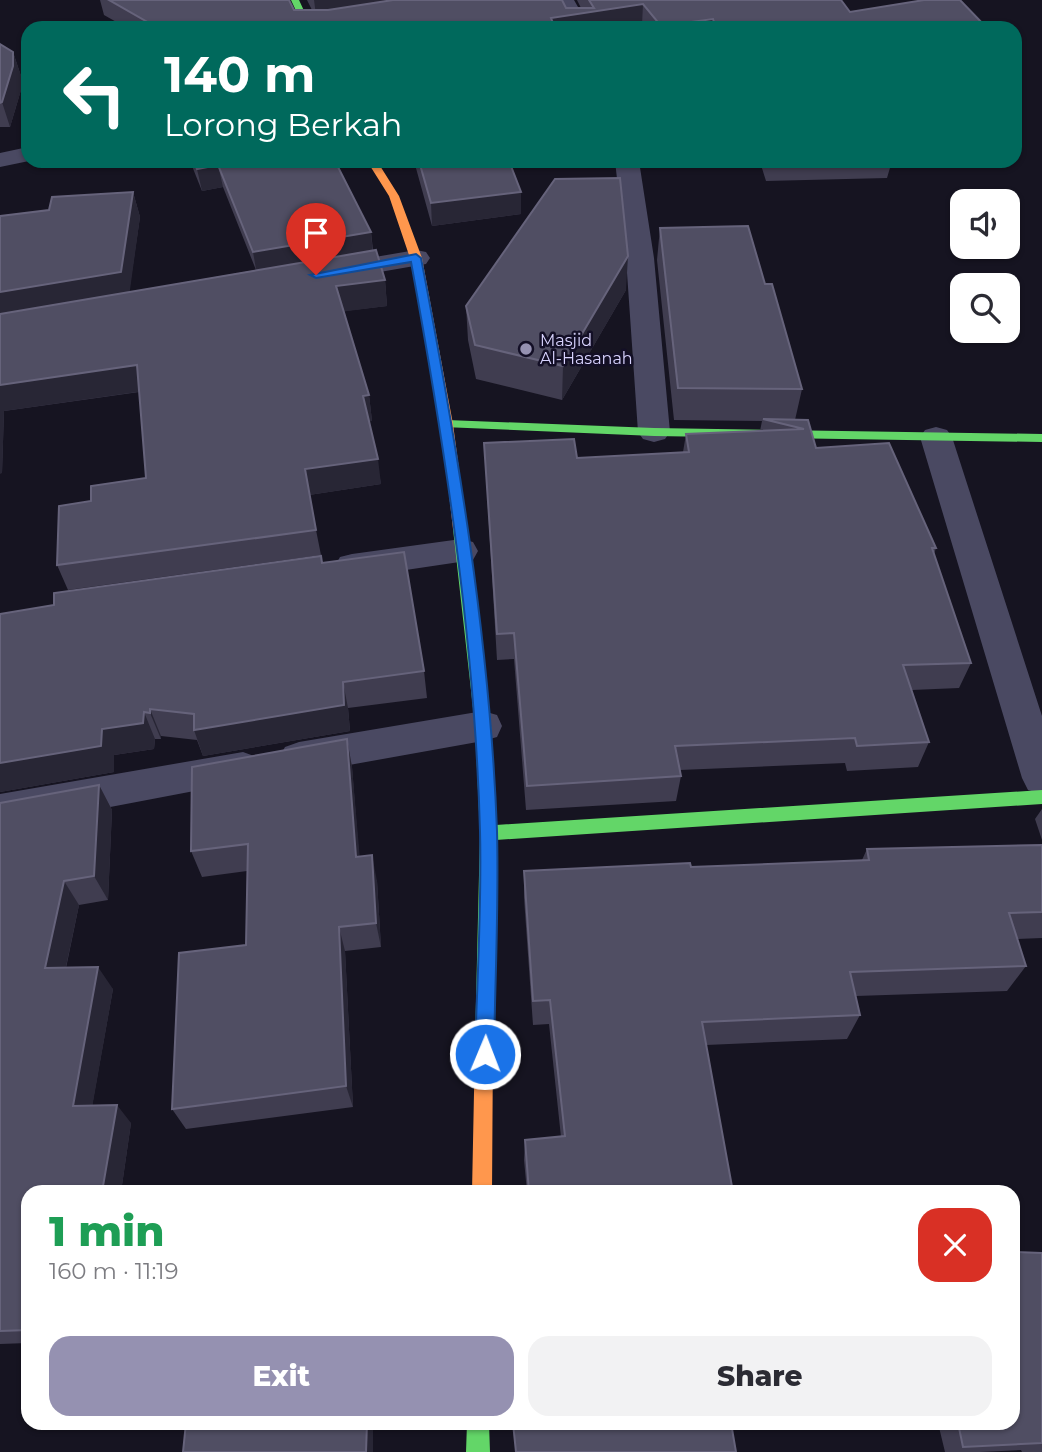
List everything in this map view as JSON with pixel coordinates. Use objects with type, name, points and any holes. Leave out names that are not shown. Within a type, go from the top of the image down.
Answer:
[{"type":"street","points":[[295,0],[309,21]]},
{"type":"street","points":[[564,0],[575,21]]},
{"type":"street","points":[[0,160],[21,156]]},
{"type":"street","points":[[376,168],[394,196],[416,258],[447,424],[483,726],[488,833],[482,1185]]},
{"type":"street","points":[[628,168],[640,258],[654,432]]},
{"type":"street","points":[[297,278],[416,258]]},
{"type":"street","points":[[447,424],[654,432],[1042,438]]},
{"type":"street","points":[[936,437],[1042,778]]},
{"type":"street","points":[[325,570],[461,551]]},
{"type":"street","points":[[0,811],[483,726]]},
{"type":"street","points":[[488,833],[1042,797]]},
{"type":"street","points":[[478,1430],[478,1452]]},
{"type":"building","points":[[109,0],[289,0],[294,10],[328,10],[393,0],[562,0],[566,8],[594,8],[589,0],[841,0],[850,12],[924,0],[960,0],[980,21],[657,21],[643,4],[551,18],[552,21],[146,21]]},
{"type":"building","points":[[0,44],[13,52],[13,66],[0,103]]},
{"type":"building","points":[[219,168],[339,168],[371,232],[253,252]]},
{"type":"building","points":[[421,168],[512,168],[521,192],[431,203]]},
{"type":"building","points":[[620,178],[628,256],[563,366],[475,345],[466,306],[555,179]]},
{"type":"building","points":[[133,192],[121,272],[0,292],[0,216],[49,210],[52,197]]},
{"type":"building","points":[[748,226],[765,284],[772,284],[802,389],[678,388],[660,228]]},
{"type":"building","points":[[376,250],[385,280],[336,286],[369,395],[363,396],[378,459],[305,469],[316,530],[57,565],[59,506],[91,501],[91,486],[146,478],[137,365],[0,385],[0,314]]},
{"type":"building","points":[[763,419],[808,420],[816,448],[889,443],[936,548],[932,548],[971,663],[903,665],[929,742],[857,746],[855,738],[675,746],[681,776],[527,786],[514,633],[497,634],[484,443],[574,439],[577,458],[689,452],[686,434],[804,429]]},
{"type":"building","points":[[404,552],[424,671],[343,682],[344,705],[194,730],[194,714],[150,709],[150,713],[144,712],[143,723],[102,729],[101,746],[0,763],[0,614],[54,605],[54,593],[321,556],[322,563]]},
{"type":"building","points":[[347,739],[356,857],[372,855],[376,923],[339,927],[346,1086],[172,1109],[179,953],[246,945],[248,844],[191,851],[192,767]]},
{"type":"building","points":[[99,785],[94,876],[64,881],[45,968],[98,967],[73,1106],[117,1105],[103,1185],[21,1185],[21,1330],[0,1331],[0,803]]},
{"type":"building","points":[[1042,845],[1042,912],[1009,913],[1026,966],[850,972],[860,1015],[702,1022],[732,1185],[528,1185],[525,1140],[565,1136],[550,1000],[533,1001],[524,871],[690,863],[691,867],[869,860],[867,849]]},
{"type":"building","points":[[1020,1252],[1042,1253],[1042,1443],[963,1447],[959,1430],[1020,1430]]},
{"type":"building","points":[[185,1430],[367,1430],[366,1452],[183,1452]]},
{"type":"building","points":[[514,1430],[732,1430],[736,1452],[516,1452]]},
{"type":"traffic: fast","points":[[295,0],[305,21]]},
{"type":"traffic: fast","points":[[447,424],[654,432],[1042,438]]},
{"type":"traffic: fast","points":[[460,529],[483,726],[488,833],[484,1043]]},
{"type":"traffic: fast","points":[[488,833],[1042,797]]},
{"type":"traffic: fast","points":[[478,1430],[478,1452]]},
{"type":"traffic: slow","points":[[376,168],[394,196],[416,258],[447,424],[460,529]]},
{"type":"traffic: slow","points":[[482,1185],[484,1043]]},
{"type":"place","name":"Masjid Al-Hasanah","points":[[526,349]]},
{"type":"route","points":[[316,275],[416,258],[447,424],[483,726],[488,833],[485,1054]]}]
